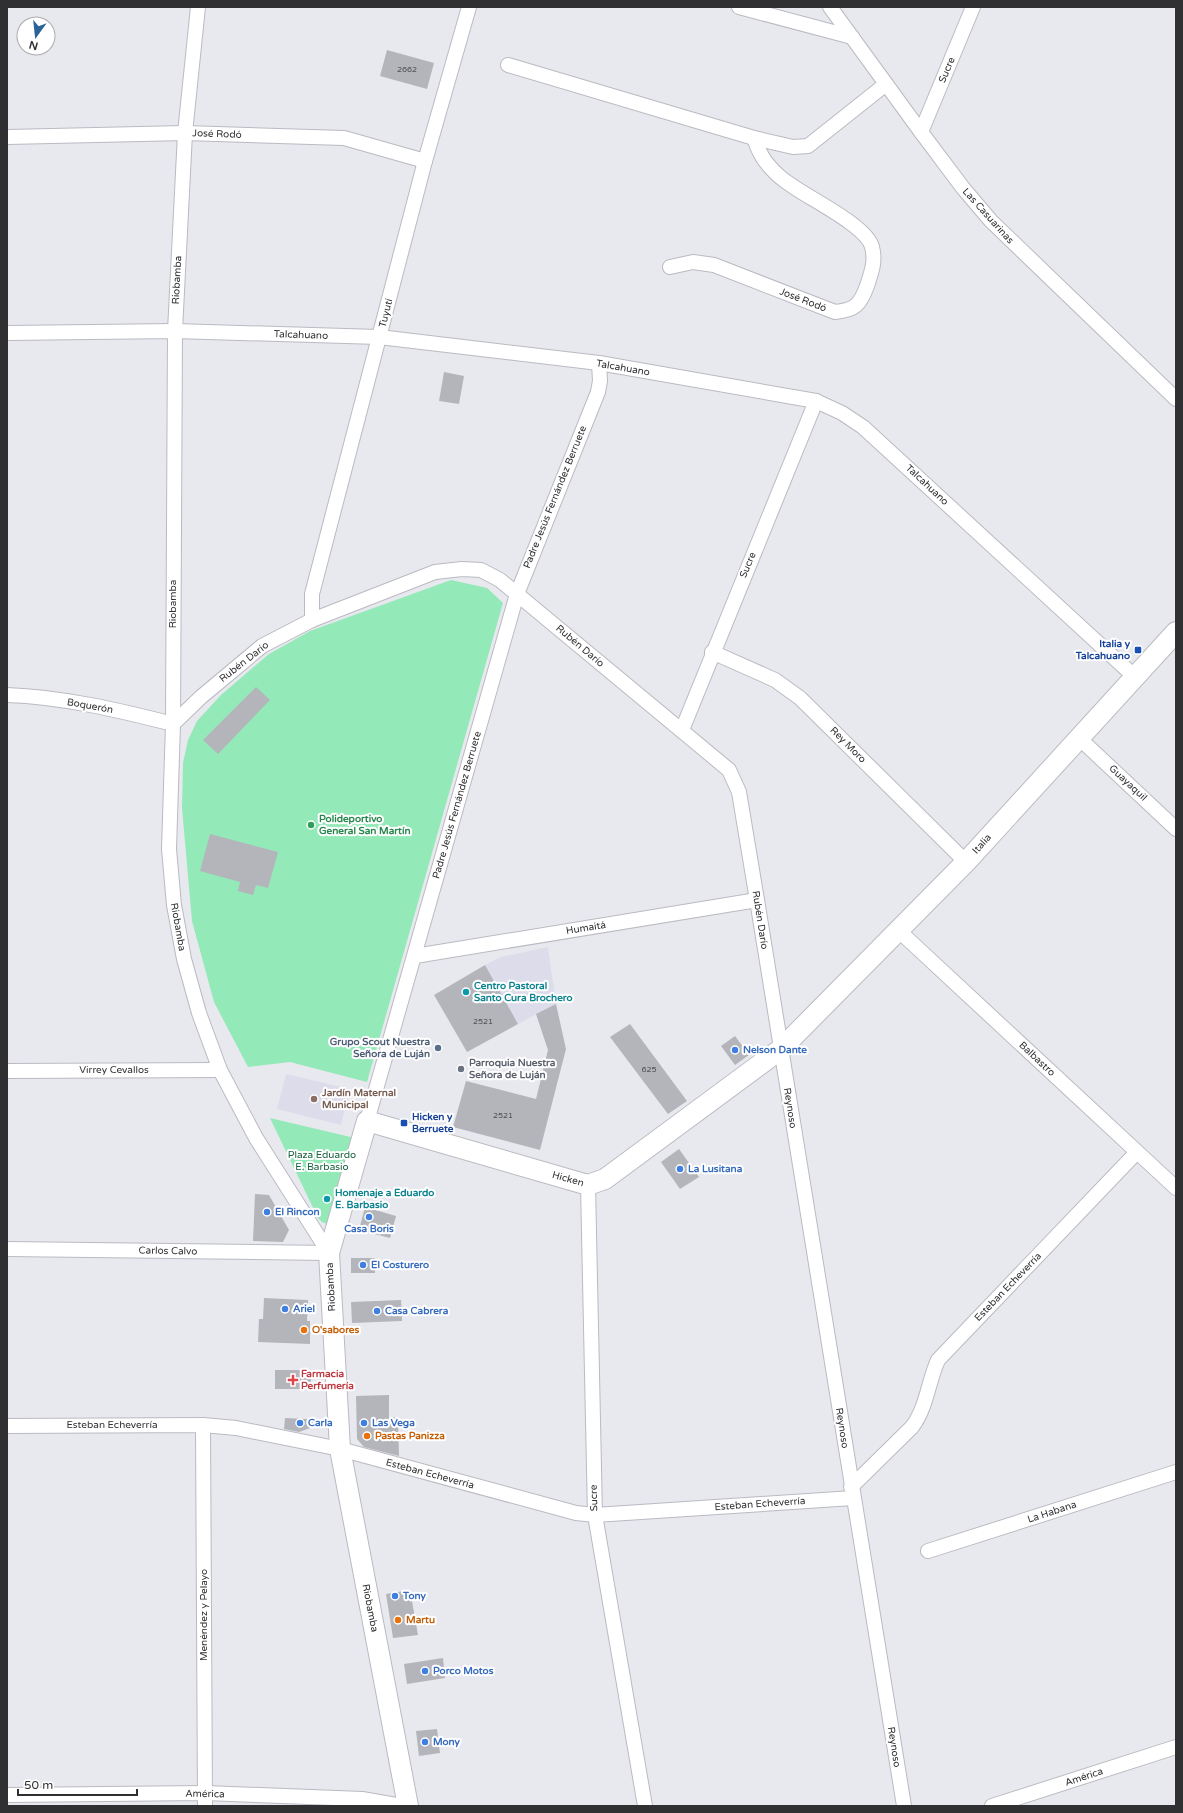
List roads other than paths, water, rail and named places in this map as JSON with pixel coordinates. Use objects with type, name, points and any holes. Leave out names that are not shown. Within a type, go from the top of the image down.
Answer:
[{"type":"street","name":"Riobamba","points":[[198,7],[185,133],[175,331],[173,724],[169,849],[174,905],[186,966],[199,1013],[220,1070],[256,1138],[329,1254],[340,1449],[408,1806]]},
{"type":"street","name":"Tuyutí","points":[[312,620],[312,594],[425,161],[468,7]]},
{"type":"street","points":[[739,7],[852,37]]},
{"type":"street","name":"Las Casuarinas","points":[[830,7],[963,188],[991,221],[1176,399]]},
{"type":"street","name":"Sucre","points":[[921,132],[973,7]]},
{"type":"street","points":[[508,65],[754,138],[793,147],[808,146],[886,84]]},
{"type":"street","name":"José Rodó","points":[[7,138],[185,133],[344,138],[425,161]]},
{"type":"street","name":"José Rodó","points":[[670,267],[693,262],[714,265],[834,312],[849,310],[856,306],[864,294],[874,265],[872,246],[866,235],[784,180],[769,166],[759,152],[754,138]]},
{"type":"street","name":"Talcahuano","points":[[7,333],[175,331],[379,338],[599,363],[816,401],[842,413],[863,426],[1135,677]]},
{"type":"street","name":"Padre Jesús Fernández Berruete","points":[[329,1254],[517,594],[598,392],[600,381],[599,363]]},
{"type":"street","name":"Sucre","points":[[682,730],[712,652],[816,401]]},
{"type":"street","name":"Rubén Darío","points":[[173,724],[202,696],[262,646],[312,620],[435,572],[462,569],[481,570],[500,580],[729,770],[739,792],[781,1049]]},
{"type":"street","name":"Italia","points":[[781,1049],[966,862],[1176,632]]},
{"type":"street","name":"Rey Moro","points":[[712,652],[775,680],[800,698],[966,862]]},
{"type":"street","name":"Boquerón","points":[[7,695],[30,696],[77,702],[173,724]]},
{"type":"street","name":"Guayaquil","points":[[1079,738],[1176,829]]},
{"type":"street","name":"Humaitá","points":[[415,956],[757,900]]},
{"type":"street","name":"Balbastro","points":[[898,930],[1176,1188]]},
{"type":"street","name":"Hicken","points":[[367,1122],[588,1185],[605,1180],[781,1049]]},
{"type":"street","name":"Reynoso","points":[[781,1049],[904,1806]]},
{"type":"street","name":"Virrey Cevallos","points":[[7,1071],[220,1070]]},
{"type":"street","name":"Esteban Echeverría","points":[[7,1426],[203,1425],[236,1428],[340,1449],[576,1513],[595,1515],[852,1492],[920,1417],[933,1371],[938,1360],[1137,1152]]},
{"type":"street","name":"Sucre","points":[[588,1185],[595,1515],[645,1806]]},
{"type":"street","name":"Carlos Calvo","points":[[7,1249],[329,1254]]},
{"type":"street","name":"Menéndez y Pelayo","points":[[203,1425],[205,1800]]},
{"type":"street","name":"La Habana","points":[[928,1551],[1176,1472]]},
{"type":"street","name":"América","points":[[992,1806],[1176,1748]]},
{"type":"street","name":"América","points":[[7,1795],[205,1800],[362,1799],[402,1806]]},
{"type":"place","name":"Italia y Talcahuano","points":[[1138,650]]},
{"type":"place","name":"Polideportivo General San Martín","points":[[311,825]]},
{"type":"place","name":"Centro Pastoral Santo Cura Brochero","points":[[466,992]]},
{"type":"place","name":"Grupo Scout Nuestra Señora de Luján","points":[[438,1048]]},
{"type":"place","name":"Nelson Dante","points":[[735,1050]]},
{"type":"place","name":"Parroquia Nuestra Señora de Luján","points":[[461,1069]]},
{"type":"place","name":"Jardín Maternal Municipal","points":[[314,1099]]},
{"type":"place","name":"Hicken y Berruete","points":[[404,1123]]},
{"type":"place","name":"La Lusitana","points":[[680,1169]]},
{"type":"place","name":"Homenaje a Eduardo E. Barbasio","points":[[327,1199]]},
{"type":"place","name":"El Rincon","points":[[267,1212]]},
{"type":"place","name":"Casa Boris","points":[[369,1217]]},
{"type":"place","name":"El Costurero","points":[[363,1265]]},
{"type":"place","name":"Ariel","points":[[285,1309]]},
{"type":"place","name":"Casa Cabrera","points":[[377,1311]]},
{"type":"place","name":"O'sabores","points":[[304,1330]]},
{"type":"place","name":"Farmacia Perfumería","points":[[293,1380]]},
{"type":"place","name":"Carla","points":[[300,1423]]},
{"type":"place","name":"Las Vega","points":[[364,1423]]},
{"type":"place","name":"Pastas Panizza","points":[[367,1436]]},
{"type":"place","name":"Tony","points":[[395,1596]]},
{"type":"place","name":"Martu","points":[[398,1620]]},
{"type":"place","name":"Porco Motos","points":[[425,1671]]},
{"type":"place","name":"Mony","points":[[425,1742]]},
{"type":"park label","name":"Plaza Eduardo E. Barbasio","points":[[322,1160]]}]
